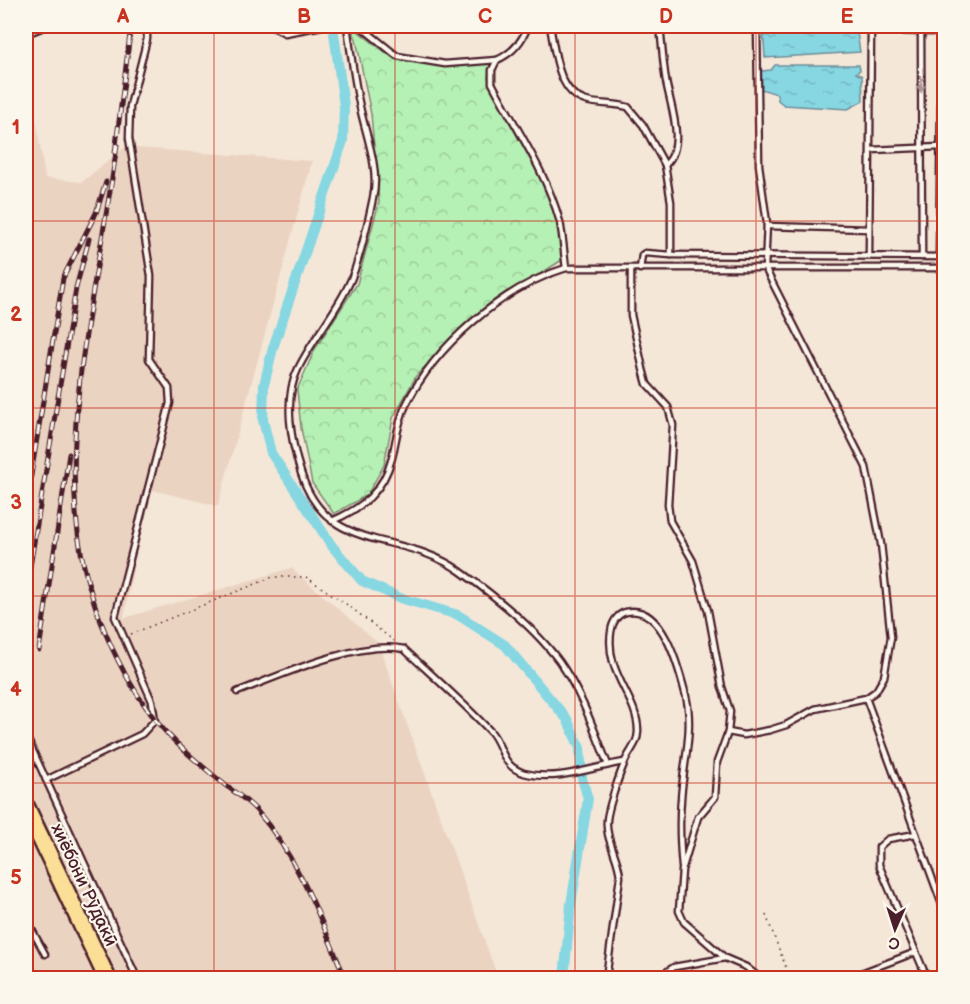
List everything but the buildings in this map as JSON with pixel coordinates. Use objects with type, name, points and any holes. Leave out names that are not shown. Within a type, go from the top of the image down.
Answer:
[{"type":"highway","name":"хиёбони Рӯдакӣ","points":[[26,807],[107,978]]},
{"type":"lane","points":[[26,34],[46,26]]},
{"type":"lane","points":[[46,780],[142,734],[155,720],[152,701],[115,617],[170,395],[163,376],[149,359],[151,276],[129,138],[130,106],[147,39],[147,26]]},
{"type":"lane","points":[[271,26],[285,33],[322,26]]},
{"type":"lane","points":[[348,26],[360,107],[372,153],[373,198],[350,282],[298,369],[290,404],[297,460],[304,483],[321,513],[332,521],[352,533],[432,554],[459,570],[498,600],[531,630],[558,661],[576,691],[608,765]]},
{"type":"lane","points":[[360,26],[397,56],[446,64],[497,60],[512,52],[521,42],[528,26]]},
{"type":"lane","points":[[550,26],[562,78],[571,92],[588,102],[621,105],[633,111],[665,165],[671,201],[671,255]]},
{"type":"lane","points":[[660,26],[666,82],[673,108],[675,128],[674,153],[672,159],[665,165]]},
{"type":"lane","points":[[728,732],[744,735],[770,730],[786,725],[815,709],[866,698],[876,691],[884,677],[891,637],[881,544],[866,467],[765,268],[767,226],[759,165],[757,26]]},
{"type":"lane","points":[[640,269],[642,255],[645,253],[942,257],[942,26]]},
{"type":"lane","points":[[869,255],[871,28],[921,28],[942,32]]},
{"type":"lane","points":[[921,28],[922,257]]},
{"type":"lane","points":[[497,60],[492,70],[492,83],[523,134],[546,182],[560,223],[566,268]]},
{"type":"lane","points":[[871,150],[941,147]]},
{"type":"lane","points":[[767,226],[869,229]]},
{"type":"lane","points":[[332,521],[357,510],[385,478],[405,408],[416,386],[438,357],[467,326],[546,274],[566,268],[945,268]]},
{"type":"lane","points":[[631,269],[631,315],[647,384],[668,406],[673,425],[668,511],[670,521],[693,561],[708,611],[722,687],[730,711],[728,732],[719,755],[715,797],[698,816],[682,870],[678,906],[680,916],[725,958],[746,967],[760,978]]},
{"type":"lane","points":[[606,978],[620,877],[619,864],[607,831],[607,819],[624,762],[634,746],[638,730],[636,714],[616,678],[610,631],[614,621],[622,613],[635,610],[649,615],[661,630],[670,648],[686,697],[689,733],[681,799],[679,843],[682,870]]},
{"type":"lane","points":[[237,692],[350,652],[389,647],[404,649],[492,734],[503,758],[512,768],[537,775],[595,769],[624,762]]},
{"type":"lane","points":[[866,698],[945,910]]},
{"type":"lane","points":[[26,736],[137,978]]},
{"type":"lane","points":[[916,834],[888,839],[879,847],[879,865],[927,978]]},
{"type":"lane","points":[[26,919],[45,954]]},
{"type":"lane","points":[[848,978],[916,952]]},
{"type":"lane","points":[[657,978],[674,967],[725,958]]},
{"type":"path","points":[[122,637],[273,577],[291,575],[306,577],[349,606],[404,649]]},
{"type":"path","points":[[766,915],[790,978]]},
{"type":"shaded area","points":[[26,51],[45,178],[82,182],[125,147],[312,161],[218,506],[148,489],[124,618],[291,568],[378,643],[498,978],[26,978]]},
{"type":"green space","points":[[351,26],[393,58],[446,67],[491,62],[488,77],[491,87],[521,137],[544,183],[558,224],[562,260],[474,316],[416,376],[393,418],[384,465],[367,495],[334,514],[312,483],[301,428],[297,390],[315,349],[357,284],[379,202],[371,114],[356,39]]},
{"type":"water","points":[[763,26],[856,26],[860,52],[765,58]]},
{"type":"water","points":[[775,65],[859,65],[860,70],[856,73],[862,76],[863,101],[848,109],[784,105],[778,100],[777,94],[761,89],[759,77],[762,71],[771,70]]},
{"type":"waterway","points":[[333,26],[344,106],[343,141],[273,348],[264,385],[263,420],[271,453],[332,546],[362,581],[400,598],[458,615],[505,645],[567,719],[580,748],[582,778],[588,799],[571,904],[564,978]]},
{"type":"railway","points":[[115,153],[131,26]]},
{"type":"railway","points":[[117,145],[80,375],[76,422],[74,468],[76,513],[84,567],[112,647],[139,696],[170,736],[253,807],[272,830],[308,891],[345,978]]},
{"type":"railway","points":[[26,506],[63,278],[96,213],[106,182]]},
{"type":"railway","points":[[26,591],[76,288],[89,239]]},
{"type":"railway","points":[[39,650],[69,454]]}]
